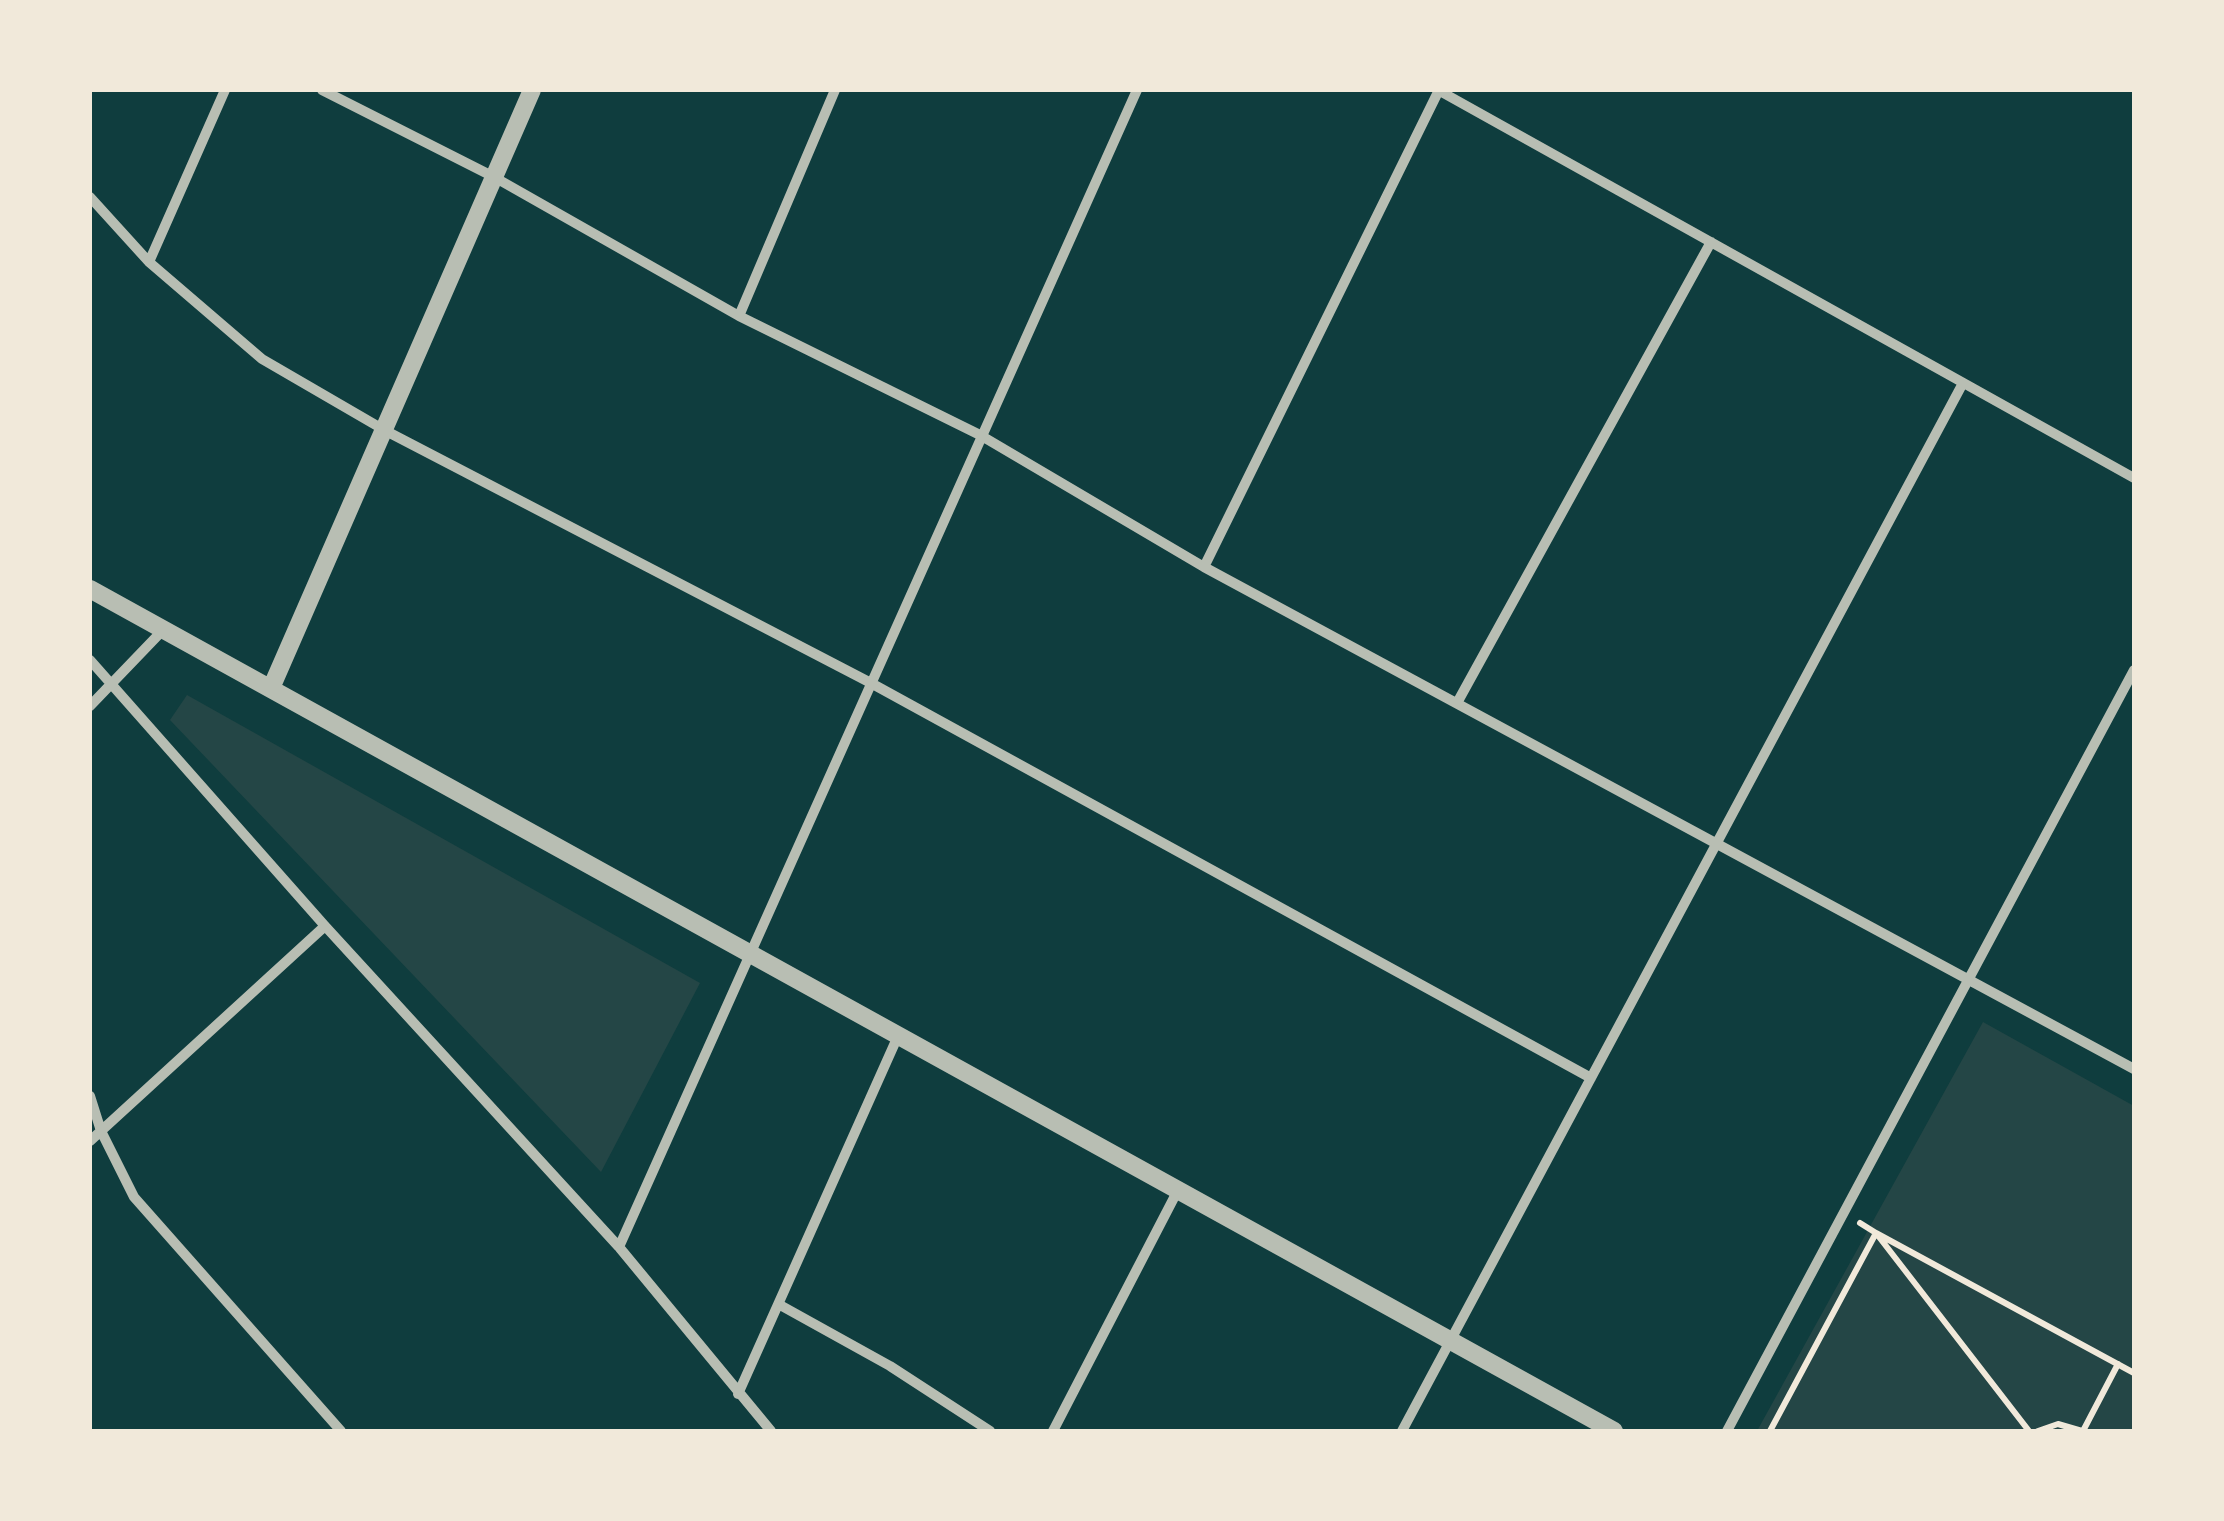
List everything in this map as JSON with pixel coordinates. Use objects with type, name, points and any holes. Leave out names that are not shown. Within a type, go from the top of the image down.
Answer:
[{"type":"street","points":[[149,262],[224,90]]},
{"type":"street","points":[[322,90],[494,178],[739,316],[980,435],[1204,567],[2134,1069]]},
{"type":"street","points":[[272,686],[532,90]]},
{"type":"street","points":[[739,316],[835,90]]},
{"type":"street","points":[[619,1247],[1137,90]]},
{"type":"street","points":[[1204,567],[1439,90],[2134,478]]},
{"type":"street","points":[[90,197],[149,262],[262,359],[386,430],[869,682],[1591,1078]]},
{"type":"street","points":[[1458,704],[1711,242]]},
{"type":"street","points":[[1402,1431],[1963,383]]},
{"type":"street","points":[[90,589],[272,686],[1614,1431]]},
{"type":"street","points":[[90,706],[163,630]]},
{"type":"street","points":[[90,660],[325,926],[619,1247],[770,1431]]},
{"type":"street","points":[[1727,1431],[2134,670]]},
{"type":"street","points":[[90,1141],[325,926]]},
{"type":"street","points":[[738,1394],[898,1036]]},
{"type":"street","points":[[90,1096],[100,1132],[134,1197],[342,1431]]},
{"type":"street","points":[[1053,1431],[1178,1190]]},
{"type":"street","points":[[780,1305],[890,1366],[990,1431]]},
{"type":"path","points":[[1844,1213],[2134,1373]]},
{"type":"path","points":[[1770,1431],[1876,1233]]},
{"type":"path","points":[[1876,1233],[2029,1431]]},
{"type":"path","points":[[2038,1431],[2058,1424],[2082,1431],[2118,1364]]},
{"type":"shaded area","points":[[187,695],[700,983],[601,1172],[170,720]]},
{"type":"shaded area","points":[[1983,1022],[2134,1106],[2134,1431],[1757,1431]]}]
